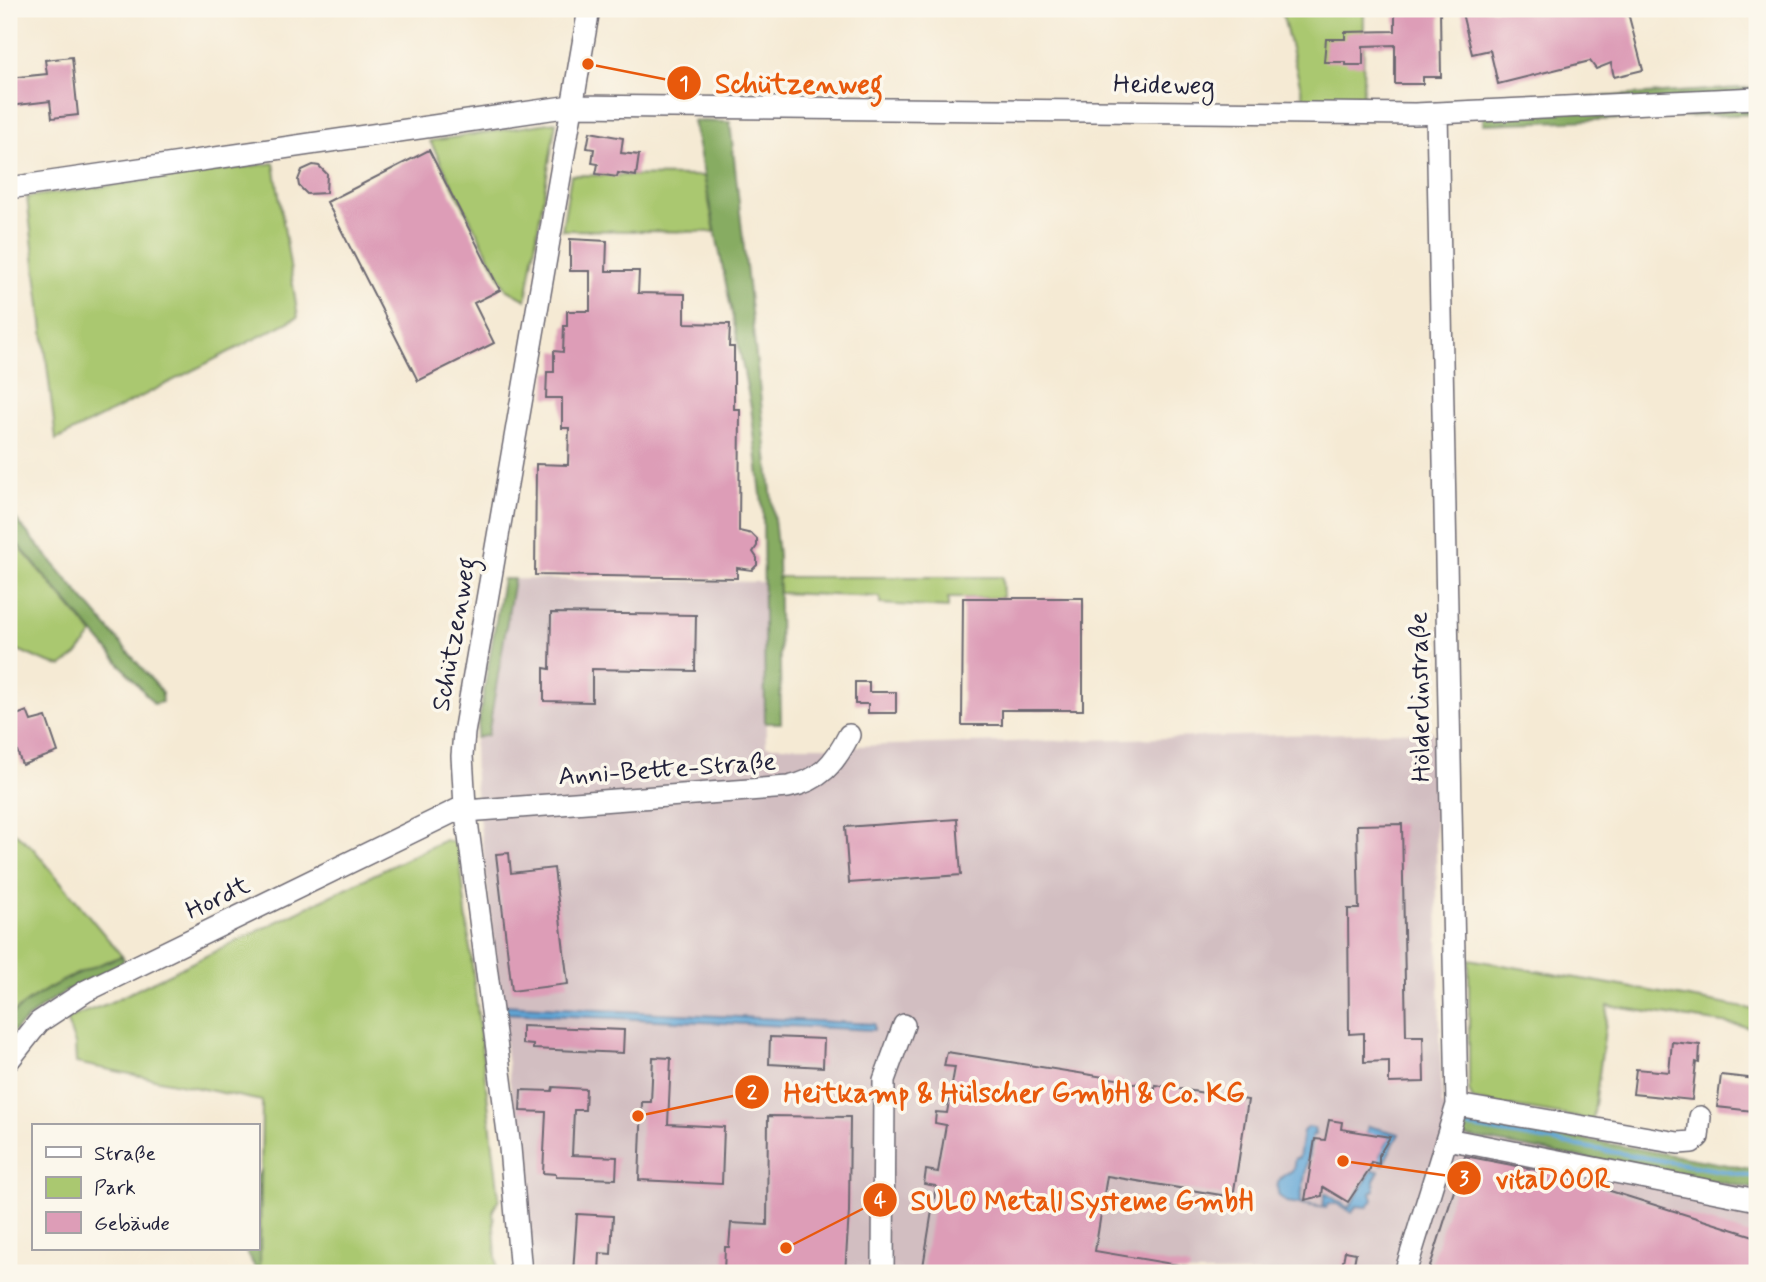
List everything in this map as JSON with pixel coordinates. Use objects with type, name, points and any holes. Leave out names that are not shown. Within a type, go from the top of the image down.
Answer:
[{"type":"street","name":"Schützenweg","points":[[521,1273],[510,1148],[465,809],[464,733],[589,9]]},
{"type":"street","name":"Heideweg","points":[[9,188],[571,106],[1437,113],[1757,98]]},
{"type":"street","name":"Hölderlinstraße","points":[[1405,1273],[1457,1105],[1437,113]]},
{"type":"street","name":"Anni-Bette-Straße","points":[[465,809],[788,787],[811,780],[827,770],[840,754],[849,734]]},
{"type":"street","name":"Hordt","points":[[9,1060],[39,1022],[86,991],[465,809]]},
{"type":"street","points":[[883,1273],[884,1080],[904,1025]]},
{"type":"street","points":[[1457,1105],[1678,1143],[1692,1142],[1698,1137],[1700,1117]]},
{"type":"street","points":[[1447,1139],[1757,1200]]},
{"type":"shaded area","points":[[503,579],[764,582],[766,746],[1433,731],[1442,1105],[1465,1118],[1757,1170],[1757,1273],[532,1273],[475,782],[474,747]]},
{"type":"green space","points":[[1281,9],[1364,9],[1363,103],[1305,104]]},
{"type":"green space","points":[[1757,87],[1757,114],[1483,124],[1484,104]]},
{"type":"green space","points":[[693,121],[730,122],[778,555],[781,723],[765,723],[763,512],[751,407]]},
{"type":"green space","points":[[556,122],[526,300],[506,289],[430,141]]},
{"type":"green space","points":[[274,163],[298,317],[56,440],[27,197]]},
{"type":"green space","points":[[571,175],[704,176],[715,232],[562,230]]},
{"type":"green space","points":[[9,511],[162,692],[162,702],[154,704],[9,534]]},
{"type":"green space","points":[[9,535],[93,634],[77,655],[62,666],[9,647]]},
{"type":"green space","points":[[778,577],[1002,577],[1003,598],[948,598],[948,608],[880,604],[880,597],[779,593]]},
{"type":"green space","points":[[503,579],[514,579],[488,735],[476,738]]},
{"type":"green space","points":[[9,828],[32,847],[122,956],[62,981],[34,997],[9,1017]]},
{"type":"green space","points":[[445,840],[458,844],[499,1198],[493,1211],[497,1273],[260,1273],[262,1101],[76,1063],[75,1044],[66,1019],[107,1004]]},
{"type":"green space","points":[[122,956],[124,960],[118,965],[54,999],[30,1016],[9,1036],[9,1017],[34,997],[77,974]]},
{"type":"green space","points":[[1469,959],[1757,1010],[1757,1028],[1608,1006],[1593,1120],[1473,1100],[1469,1090]]},
{"type":"green space","points":[[1464,1118],[1757,1170],[1757,1189],[1462,1136],[1465,1129]]},
{"type":"green space","points":[[259,1173],[260,1273],[258,1273],[246,1250],[259,1250]]},
{"type":"water","points":[[502,1005],[874,1024],[874,1030],[503,1013]]},
{"type":"water","points":[[1368,1126],[1399,1134],[1383,1164],[1375,1162],[1390,1137],[1366,1134]]},
{"type":"water","points":[[1308,1127],[1314,1128],[1315,1135],[1312,1135],[1300,1203],[1323,1207],[1325,1193],[1349,1208],[1372,1170],[1379,1171],[1374,1180],[1375,1190],[1371,1193],[1373,1200],[1368,1207],[1356,1206],[1352,1213],[1337,1204],[1328,1203],[1326,1208],[1287,1202],[1279,1196],[1278,1183],[1293,1170],[1295,1158],[1299,1158],[1303,1131]]},
{"type":"building","points":[[1395,9],[1440,9],[1441,77],[1423,77],[1423,84],[1395,84],[1395,45],[1363,46],[1363,65],[1324,62],[1326,39],[1345,39],[1345,32],[1395,31]]},
{"type":"building","points":[[1461,9],[1627,9],[1643,70],[1614,77],[1611,63],[1596,69],[1590,61],[1498,84],[1490,50],[1472,54]]},
{"type":"building","points":[[72,57],[78,115],[52,118],[50,101],[9,106],[9,78],[47,74],[45,60]]},
{"type":"building","points":[[590,132],[623,138],[621,153],[639,155],[636,176],[596,174],[598,164],[592,163],[594,149],[587,148]]},
{"type":"building","points":[[429,150],[500,290],[474,303],[494,343],[418,381],[327,202]]},
{"type":"building","points":[[313,165],[319,166],[327,174],[326,193],[307,194],[299,186],[302,170]]},
{"type":"building","points":[[570,239],[607,241],[606,271],[639,271],[638,293],[685,294],[685,323],[730,324],[729,347],[734,347],[734,409],[740,409],[739,531],[752,534],[757,539],[753,552],[757,565],[752,570],[737,568],[737,578],[535,575],[536,464],[568,465],[569,428],[562,428],[562,398],[546,398],[547,372],[554,372],[554,351],[563,352],[567,311],[590,311],[590,271],[570,271]]},
{"type":"building","points":[[963,598],[1083,598],[1083,710],[1002,710],[1002,725],[962,725]]},
{"type":"building","points":[[551,613],[696,615],[695,671],[592,669],[592,702],[544,701],[544,668],[550,669]]},
{"type":"building","points":[[855,682],[869,682],[869,692],[896,692],[896,713],[868,713],[868,704],[855,704]]},
{"type":"building","points":[[27,711],[31,721],[46,717],[58,752],[22,765],[9,727],[9,718]]},
{"type":"building","points":[[957,819],[961,875],[849,883],[845,827]]},
{"type":"building","points":[[1402,824],[1406,1036],[1423,1036],[1424,1082],[1389,1083],[1389,1061],[1364,1062],[1364,1033],[1349,1034],[1348,909],[1359,909],[1357,825]]},
{"type":"building","points":[[509,853],[511,873],[554,868],[568,984],[512,991],[496,854]]},
{"type":"building","points":[[522,1026],[624,1030],[623,1053],[533,1049],[533,1045],[522,1044]]},
{"type":"building","points":[[770,1037],[824,1039],[823,1067],[769,1064]]},
{"type":"building","points":[[1672,1042],[1700,1045],[1692,1100],[1633,1094],[1636,1069],[1669,1072]]},
{"type":"building","points":[[947,1052],[1123,1080],[1121,1086],[1140,1083],[1155,1089],[1155,1085],[1248,1100],[1233,1197],[1107,1176],[1095,1251],[1190,1267],[1189,1273],[922,1273],[936,1186],[924,1184],[926,1170],[938,1172],[946,1125],[935,1123],[936,1112],[947,1113],[955,1067],[944,1066]]},
{"type":"building","points":[[653,1057],[671,1058],[668,1124],[724,1127],[722,1184],[639,1180],[642,1102],[651,1102]]},
{"type":"building","points":[[1721,1075],[1756,1079],[1753,1111],[1717,1107]]},
{"type":"building","points":[[553,1087],[586,1089],[585,1110],[574,1110],[572,1155],[617,1157],[616,1179],[556,1177],[556,1174],[543,1173],[546,1112],[520,1111],[521,1090],[552,1091]]},
{"type":"building","points":[[768,1116],[850,1117],[845,1273],[724,1273],[725,1247],[729,1247],[731,1223],[767,1225]]},
{"type":"building","points":[[1329,1120],[1342,1122],[1341,1129],[1390,1137],[1379,1155],[1379,1164],[1371,1162],[1370,1169],[1348,1202],[1323,1187],[1322,1196],[1305,1200],[1315,1139],[1325,1140]]},
{"type":"building","points":[[1465,1156],[1553,1173],[1757,1237],[1757,1273],[1574,1273],[1557,1268],[1555,1273],[1428,1273]]},
{"type":"building","points":[[577,1214],[613,1216],[611,1254],[600,1253],[599,1273],[573,1273]]},
{"type":"building","points":[[1345,1251],[1356,1253],[1353,1269],[1342,1267]]},
{"type":"waterway","points":[[1469,1127],[1757,1177]]},
{"type":"place","name":"Schützenweg","points":[[588,64]]},
{"type":"place","name":"Heitkamp & Hülscher GmbH & Co. KG","points":[[638,1116]]},
{"type":"place","name":"vitaDOOR","points":[[1343,1161]]},
{"type":"place","name":"SULO Metall Systeme GmbH","points":[[786,1248]]}]
